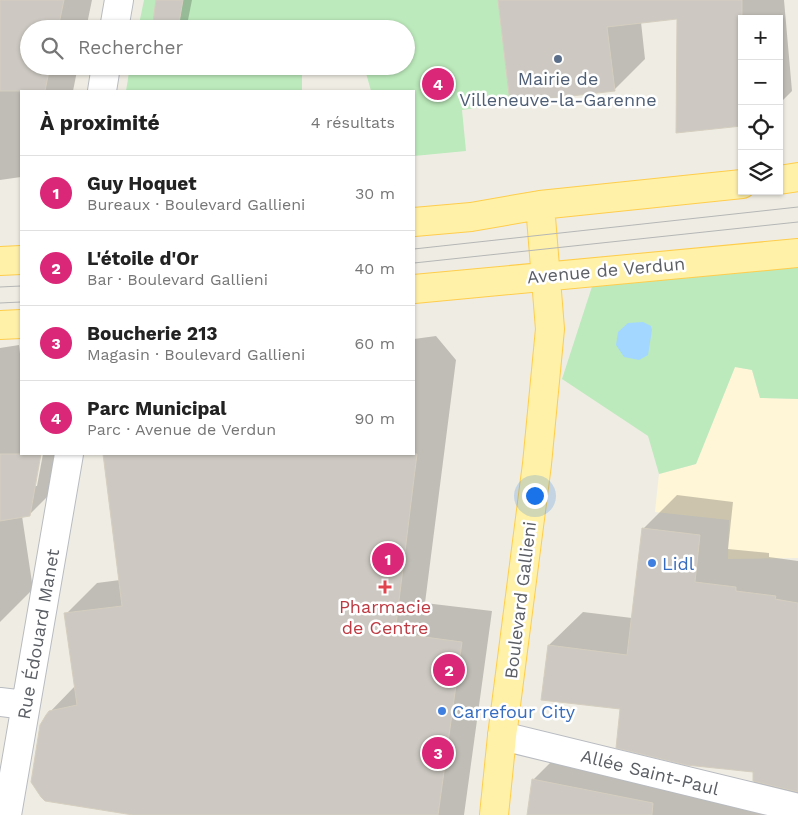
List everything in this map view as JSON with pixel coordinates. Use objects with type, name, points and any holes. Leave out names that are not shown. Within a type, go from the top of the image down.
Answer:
[{"type":"main road","points":[[783,180],[798,178]]},
{"type":"main road","points":[[415,222],[471,217],[540,206],[738,184]]},
{"type":"main road","name":"Boulevard Gallieni","points":[[494,815],[502,736],[538,454],[550,329],[540,206]]},
{"type":"main road","name":"Avenue de Verdun","points":[[415,289],[798,253]]},
{"type":"main road","points":[[0,261],[20,260]]},
{"type":"main road","points":[[0,325],[20,324]]},
{"type":"street","points":[[116,20],[119,0]]},
{"type":"street","points":[[102,90],[105,75]]},
{"type":"street","name":"Rue Édouard Manet","points":[[7,815],[13,703],[69,455]]},
{"type":"street","name":"Allée Saint-Paul","points":[[502,736],[798,808]]},
{"type":"shaded area","points":[[735,367],[752,370],[760,398],[798,399],[798,558],[728,559],[729,520],[655,512],[659,474],[696,464]]},
{"type":"green space","points":[[144,0],[498,0],[510,103],[462,110],[466,151],[415,156],[415,90],[371,90],[367,75],[415,75],[415,20],[140,20]]},
{"type":"green space","points":[[129,75],[302,75],[302,90],[126,90]]},
{"type":"green space","points":[[798,255],[798,399],[760,398],[752,370],[735,367],[696,464],[659,474],[648,436],[562,379],[597,271]]},
{"type":"water","points":[[643,322],[651,326],[652,330],[648,355],[639,360],[624,357],[616,345],[618,332],[628,323]]},
{"type":"building","points":[[0,0],[64,0],[60,20],[20,20],[20,75],[48,75],[45,90],[0,91]]},
{"type":"building","points":[[156,0],[183,0],[180,20],[153,20]]},
{"type":"building","name":"Mairie de Villeneuve-la-Garenne","points":[[498,0],[742,0],[742,15],[738,15],[738,126],[676,133],[677,19],[607,27],[615,91],[510,103]]},
{"type":"building","points":[[0,454],[41,455],[30,516],[0,521]]},
{"type":"building","points":[[417,454],[395,633],[462,642],[438,815],[133,815],[45,801],[31,782],[40,725],[49,711],[77,705],[64,613],[122,606],[103,455]]},
{"type":"building","points":[[642,528],[700,535],[695,582],[736,587],[736,591],[776,596],[775,599],[798,603],[798,792],[753,781],[753,772],[686,765],[616,748],[620,709],[541,700],[548,645],[627,655]]},
{"type":"building","points":[[532,779],[653,803],[652,815],[527,815]]},
{"type":"tram line","points":[[415,249],[798,207]]},
{"type":"tram line","points":[[415,263],[798,222]]},
{"type":"tram line","points":[[0,287],[20,286]]},
{"type":"tram line","points":[[0,303],[20,302]]},
{"type":"place","name":"Mairie de Villeneuve-la-Garenne","points":[[558,59]]},
{"type":"place","name":"Parc Municipal","points":[[438,84]]},
{"type":"place","name":"Guy Hoquet","points":[[388,559]]},
{"type":"place","name":"Lidl","points":[[652,563]]},
{"type":"place","name":"Pharmacie de Centre","points":[[385,587]]},
{"type":"place","name":"L'étoile d'Or","points":[[449,670]]},
{"type":"place","name":"Carrefour City","points":[[442,711]]},
{"type":"place","name":"Boucherie 213","points":[[438,753]]}]
